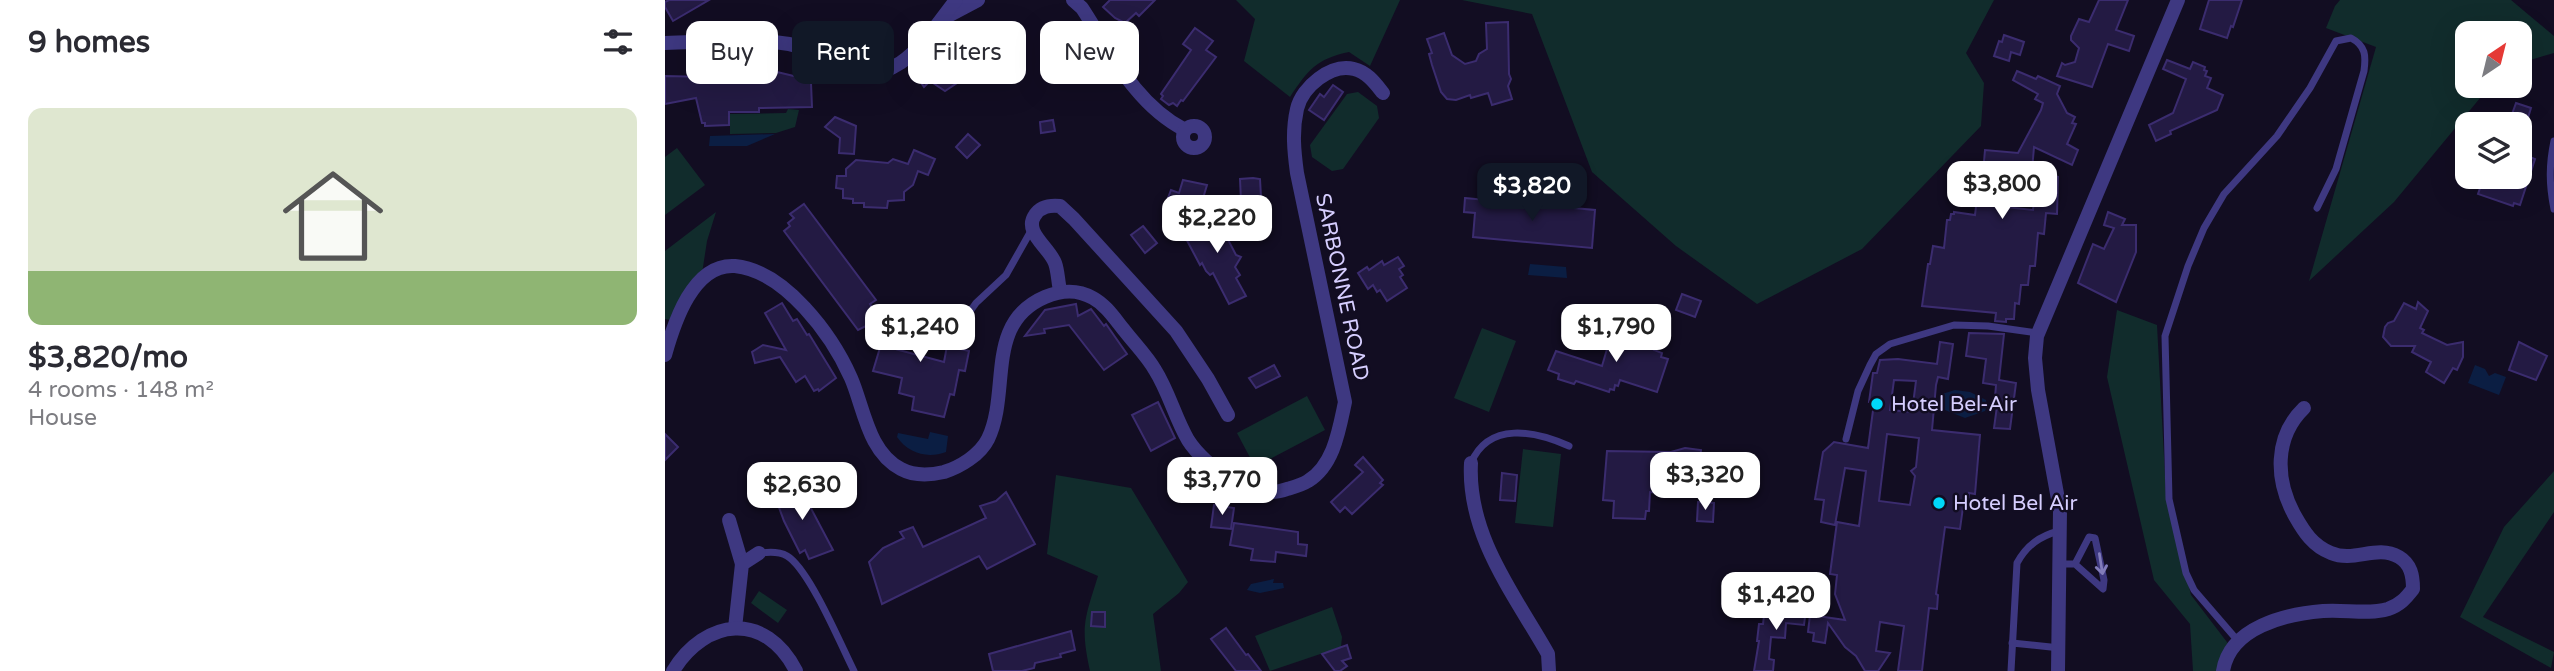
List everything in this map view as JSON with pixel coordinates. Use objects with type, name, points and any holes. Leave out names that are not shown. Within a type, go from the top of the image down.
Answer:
[{"type":"street","points":[[665,43],[792,44],[859,74],[876,74],[896,67],[916,49],[955,0]]},
{"type":"street","points":[[940,20],[978,0]]},
{"type":"street","points":[[1073,0],[1082,8],[1139,96],[1154,111],[1185,130]]},
{"type":"street","points":[[2058,671],[2060,530],[2056,479],[2038,390],[2035,358],[2039,333],[2178,0]]},
{"type":"street","name":"SARBONNE ROAD","points":[[1060,290],[1094,299],[1109,312],[1155,369],[1189,442],[1228,479],[1254,489],[1281,492],[1308,481],[1326,463],[1337,438],[1345,402],[1297,173],[1292,139],[1298,105],[1308,89],[1321,76],[1339,68],[1354,69],[1367,75],[1383,93]]},
{"type":"street","points":[[665,355],[675,321],[701,280],[712,271],[725,266],[748,268],[775,279],[829,338],[851,377],[870,433],[882,453],[901,469],[929,476],[949,470],[971,459],[987,442],[996,417],[1002,357],[1008,334],[1019,316],[1035,301],[1060,290],[1055,262],[1032,229],[1032,220],[1037,211],[1048,205],[1060,206],[1176,331],[1228,415]]},
{"type":"street","points":[[2223,671],[2238,641],[2257,627],[2279,619],[2323,611],[2387,609],[2402,603],[2413,589],[2413,575],[2402,559],[2395,555],[2372,551],[2352,556],[2334,554],[2317,546],[2303,532],[2285,498],[2280,453],[2293,419],[2304,408]]},
{"type":"street","points":[[1471,463],[1470,486],[1482,537],[1548,654],[1549,671]]},
{"type":"street","points":[[729,520],[742,564],[735,628]]},
{"type":"street","points":[[742,564],[759,553]]},
{"type":"street","points":[[673,671],[691,646],[719,629],[735,628],[750,630],[768,639],[781,649],[796,671]]},
{"type":"lane","points":[[2238,641],[2195,590],[2186,573],[2169,499],[2165,336],[2188,266],[2204,228],[2224,194],[2277,136],[2310,88],[2336,41],[2351,38],[2364,49],[2364,72],[2336,169],[2317,208]]},
{"type":"lane","points":[[2554,141],[2549,184],[2554,209]]},
{"type":"lane","points":[[940,328],[956,331],[976,303],[1006,275],[1032,229]]},
{"type":"lane","points":[[1846,439],[1856,398],[1870,365],[1876,354],[1890,344],[1954,325],[1988,326],[2039,333]]},
{"type":"lane","points":[[1471,463],[1476,451],[1502,435],[1526,432],[1546,436],[1569,446]]},
{"type":"lane","points":[[2011,671],[2017,563],[2037,539],[2060,530]]},
{"type":"lane","points":[[2060,564],[2075,564],[2103,589],[2104,580],[2095,538],[2089,537],[2075,564]]},
{"type":"lane","points":[[759,553],[773,552],[789,557],[806,576],[854,671]]},
{"type":"lane","points":[[2012,643],[2060,648]]},
{"type":"green space","points":[[1236,0],[1400,0],[1370,66],[1349,52],[1328,58],[1308,73],[1290,97],[1244,61],[1255,19]]},
{"type":"green space","points":[[1462,0],[1994,0],[1966,53],[1984,83],[1981,126],[1862,249],[1757,304],[1676,246],[1592,172],[1532,14]]},
{"type":"green space","points":[[2340,0],[2511,0],[2554,36],[2554,53],[2532,59],[2532,21],[2455,21],[2455,98],[2480,98],[2468,112],[2455,112],[2455,128],[2394,202],[2309,281],[2376,47],[2326,28]]},
{"type":"green space","points":[[1358,92],[1377,106],[1379,118],[1343,169],[1332,171],[1312,157],[1310,145],[1347,94]]},
{"type":"green space","points":[[788,109],[799,110],[795,127],[776,133],[730,134],[730,114],[786,113]]},
{"type":"green space","points":[[677,148],[705,185],[665,215],[665,157]]},
{"type":"green space","points":[[716,212],[707,241],[701,280],[675,321],[665,319],[665,251]]},
{"type":"green space","points":[[2117,310],[2157,325],[2166,495],[2191,595],[2233,650],[2223,671],[2193,671],[2190,624],[2154,580],[2107,377]]},
{"type":"green space","points":[[1482,328],[1516,341],[1489,412],[1454,398]]},
{"type":"green space","points":[[1307,396],[1325,430],[1255,467],[1237,433]]},
{"type":"green space","points":[[1523,449],[1561,454],[1553,527],[1515,523]]},
{"type":"green space","points":[[2554,471],[2554,512],[2483,617],[2554,652],[2551,668],[2460,617],[2504,527]]},
{"type":"green space","points":[[1056,475],[1131,488],[1188,582],[1153,614],[1161,671],[1090,671],[1085,643],[1085,622],[1098,576],[1047,554]]},
{"type":"green space","points":[[759,591],[787,610],[778,623],[751,603]]},
{"type":"green space","points":[[1332,607],[1342,637],[1341,647],[1270,671],[1255,636]]},
{"type":"water","points":[[775,134],[747,146],[709,146],[710,136]]},
{"type":"water","points":[[1530,264],[1566,267],[1567,278],[1528,275]]},
{"type":"water","points":[[2475,365],[2485,369],[2489,376],[2495,373],[2506,377],[2499,395],[2468,383]]},
{"type":"water","points":[[1955,390],[1970,392],[1986,400],[1985,411],[1965,418],[1945,410],[1938,399],[1942,394]]},
{"type":"water","points":[[930,432],[948,436],[946,452],[925,455],[912,451],[897,437],[898,433],[928,439]]},
{"type":"water","points":[[1274,579],[1273,583],[1283,583],[1284,588],[1260,593],[1247,590],[1251,584]]},
{"type":"building","points":[[709,0],[673,21],[665,7],[665,2]]},
{"type":"building","points":[[1110,0],[1155,0],[1139,16],[1136,13],[1127,21],[1115,18],[1103,7]]},
{"type":"building","points":[[2099,0],[2128,0],[2116,30],[2134,36],[2129,51],[2108,44],[2092,87],[2057,76],[2062,63],[2065,65],[2075,62],[2079,48],[2071,40],[2071,36],[2079,19],[2089,22]]},
{"type":"building","points":[[2209,0],[2242,0],[2227,38],[2200,29]]},
{"type":"building","points":[[1508,22],[1511,79],[1508,86],[1512,99],[1492,105],[1488,93],[1471,98],[1470,95],[1456,100],[1447,99],[1441,92],[1432,65],[1429,54],[1432,53],[1427,39],[1444,33],[1452,55],[1465,64],[1476,61],[1479,54],[1487,49],[1486,23]]},
{"type":"building","points":[[1195,28],[1213,41],[1206,50],[1216,57],[1183,101],[1177,106],[1173,103],[1169,105],[1161,99],[1161,94],[1191,50],[1183,44]]},
{"type":"building","points":[[2004,35],[2024,42],[2020,55],[2011,52],[2009,61],[1994,56]]},
{"type":"building","points":[[2167,60],[2190,69],[2193,62],[2205,67],[2205,76],[2211,78],[2207,88],[2223,95],[2217,110],[2170,131],[2171,134],[2156,141],[2149,125],[2173,113],[2186,79],[2163,69]]},
{"type":"building","points":[[2017,71],[2036,79],[2038,76],[2060,86],[2057,94],[2067,113],[2075,117],[2072,123],[2076,124],[2067,144],[2078,150],[2072,165],[2034,147],[2031,182],[2009,179],[2006,207],[2033,210],[2037,175],[2058,177],[2057,214],[2046,213],[2044,234],[2038,233],[2035,266],[2030,266],[2028,285],[2021,285],[2019,304],[2015,303],[2014,319],[2006,319],[2006,322],[1995,321],[1996,313],[1922,306],[1933,246],[1944,248],[1947,220],[1950,220],[1954,212],[1975,215],[1985,150],[2018,153],[2041,110],[2043,103],[2035,99],[2038,94],[2013,80]]},
{"type":"building","points":[[778,72],[792,76],[792,84],[811,84],[812,107],[759,108],[759,112],[729,112],[729,125],[705,126],[696,98],[665,104],[665,76],[686,76],[686,84],[778,84]]},
{"type":"building","points":[[934,84],[956,84],[945,91]]},
{"type":"building","points":[[1333,85],[1343,92],[1324,120],[1309,110],[1320,94],[1324,97]]},
{"type":"building","points":[[2516,103],[2531,108],[2530,112],[2513,112]]},
{"type":"building","points":[[835,117],[856,126],[854,154],[839,153],[840,138],[825,127]]},
{"type":"building","points":[[1053,120],[1055,131],[1041,133],[1040,122]]},
{"type":"building","points":[[968,134],[980,145],[967,158],[956,147]]},
{"type":"building","points":[[914,150],[935,159],[928,175],[918,171],[913,185],[904,192],[904,200],[888,201],[887,208],[864,207],[864,203],[853,203],[853,199],[843,198],[843,189],[836,188],[837,176],[846,176],[846,169],[856,160],[888,163],[893,159],[908,164]]},
{"type":"building","points":[[1240,179],[1260,179],[1261,197],[1257,201],[1241,201]]},
{"type":"building","points":[[1183,180],[1207,185],[1197,218],[1180,213],[1181,210],[1176,208],[1177,206],[1170,204],[1168,198],[1171,190],[1179,193]]},
{"type":"building","points":[[2480,189],[2525,189],[2520,205],[2514,203],[2513,206],[2478,194]]},
{"type":"building","points":[[1465,198],[1595,210],[1592,248],[1473,237],[1475,213],[1464,212]]},
{"type":"building","points":[[804,204],[876,300],[870,304],[880,319],[858,330],[784,231],[794,218],[790,214]]},
{"type":"building","points":[[2108,212],[2125,219],[2122,225],[2136,225],[2136,252],[2116,302],[2078,283],[2093,244],[2104,249],[2114,228],[2104,225]]},
{"type":"building","points":[[1218,214],[1221,219],[1225,217],[1232,230],[1225,234],[1236,255],[1241,257],[1235,267],[1240,275],[1236,278],[1246,296],[1229,304],[1213,273],[1210,275],[1202,263],[1200,265],[1183,233]]},
{"type":"building","points":[[1143,226],[1157,243],[1145,253],[1131,235]]},
{"type":"building","points":[[1398,257],[1404,266],[1399,269],[1403,275],[1400,277],[1407,288],[1387,301],[1373,285],[1368,289],[1358,273],[1367,267],[1369,270],[1382,261],[1384,265]]},
{"type":"building","points":[[1682,294],[1701,301],[1695,317],[1676,310]]},
{"type":"building","points":[[2418,302],[2428,311],[2420,328],[2424,330],[2422,333],[2447,345],[2463,342],[2463,357],[2457,370],[2453,368],[2444,383],[2426,372],[2431,362],[2412,352],[2415,346],[2391,346],[2383,337],[2385,327],[2394,321],[2404,303],[2416,309]]},
{"type":"building","points":[[782,303],[793,321],[797,319],[807,335],[809,334],[836,378],[819,391],[814,391],[805,376],[796,382],[780,357],[755,363],[752,352],[763,345],[786,350],[765,313]]},
{"type":"building","points":[[1076,304],[1078,316],[1091,309],[1104,326],[1106,324],[1127,354],[1104,370],[1069,325],[1044,329],[1045,333],[1025,336],[1045,310]]},
{"type":"building","points":[[934,311],[943,314],[941,322],[934,326],[938,335],[899,350],[944,362],[947,346],[969,351],[965,371],[959,370],[954,395],[950,394],[944,417],[912,410],[914,397],[899,393],[902,378],[873,371],[882,341],[871,338],[876,336],[881,320],[888,331]]},
{"type":"building","points":[[1615,322],[1647,335],[1644,344],[1655,347],[1654,350],[1662,353],[1661,357],[1668,359],[1657,392],[1620,380],[1618,386],[1615,385],[1614,390],[1610,389],[1609,392],[1576,381],[1574,384],[1558,379],[1559,374],[1548,370],[1556,351],[1602,366]]},
{"type":"building","points":[[1969,333],[2004,334],[1999,380],[2016,383],[2010,429],[1994,428],[1998,399],[1995,398],[1996,385],[1983,383],[1986,359],[1966,356]]},
{"type":"building","name":"Hotel Bel Air","points":[[1940,342],[1953,344],[1948,379],[1938,377],[1936,385],[1932,430],[1980,435],[1975,494],[1969,493],[1968,507],[1963,507],[1960,529],[1945,527],[1936,594],[1937,609],[1929,608],[1922,671],[1898,671],[1904,626],[1880,622],[1876,651],[1890,653],[1878,671],[1865,671],[1828,623],[1825,643],[1813,641],[1814,633],[1808,632],[1810,615],[1845,620],[1835,594],[1837,575],[1830,574],[1837,522],[1859,526],[1866,471],[1845,468],[1835,525],[1821,522],[1824,500],[1815,499],[1823,452],[1834,442],[1868,448],[1874,403],[1869,402],[1873,373],[1877,373],[1880,360],[1898,359],[1937,364]],"holes":[[[1894,380],[1916,381],[1912,412],[1890,410]],[[1887,434],[1919,438],[1916,467],[1911,471],[1915,476],[1910,505],[1879,501]]]},
{"type":"building","points":[[2519,342],[2547,356],[2536,380],[2509,370]]},
{"type":"building","points":[[1274,365],[1280,376],[1256,388],[1249,378]]},
{"type":"building","points":[[1158,402],[1175,438],[1151,451],[1132,415]]},
{"type":"building","points":[[665,434],[678,447],[665,460]]},
{"type":"building","points":[[1685,448],[1701,450],[1700,460],[1708,460],[1708,472],[1680,471],[1679,494],[1650,492],[1649,511],[1646,511],[1645,519],[1613,518],[1614,501],[1603,500],[1607,451],[1671,452]]},
{"type":"building","points":[[1363,457],[1383,480],[1380,483],[1383,485],[1352,514],[1345,507],[1340,512],[1331,502],[1363,472],[1355,465]]},
{"type":"building","points":[[1502,473],[1517,475],[1515,501],[1500,500]]},
{"type":"building","points":[[797,482],[833,550],[809,559],[805,550],[800,553],[774,494]]},
{"type":"building","points":[[1006,492],[1035,544],[987,569],[979,556],[882,604],[869,562],[883,548],[904,538],[900,532],[913,527],[923,547],[986,518],[980,506],[996,501]]},
{"type":"building","points":[[1698,502],[1714,503],[1713,522],[1697,521]]},
{"type":"building","points":[[1214,505],[1234,508],[1231,529],[1211,527]]},
{"type":"building","points":[[1234,523],[1298,532],[1298,544],[1307,545],[1306,556],[1276,552],[1275,562],[1251,560],[1253,549],[1230,545]]},
{"type":"building","points":[[1782,601],[1800,604],[1800,608],[1806,609],[1804,625],[1786,623],[1785,638],[1771,637],[1769,659],[1774,660],[1773,671],[1754,671],[1759,624],[1763,624],[1764,616],[1779,617]]},
{"type":"building","points":[[1092,612],[1105,612],[1105,627],[1091,626]]},
{"type":"building","points":[[1226,628],[1261,671],[1236,671],[1211,639]]},
{"type":"building","points":[[1071,631],[1075,650],[1060,654],[1061,657],[1035,663],[1034,668],[1022,671],[993,671],[989,654]]},
{"type":"building","points":[[1347,645],[1351,658],[1342,661],[1347,666],[1335,671],[1322,654]]},
{"type":"place","name":"Hotel Bel-Air","points":[[1877,404]]},
{"type":"place","name":"Hotel Bel Air","points":[[1939,503]]}]
